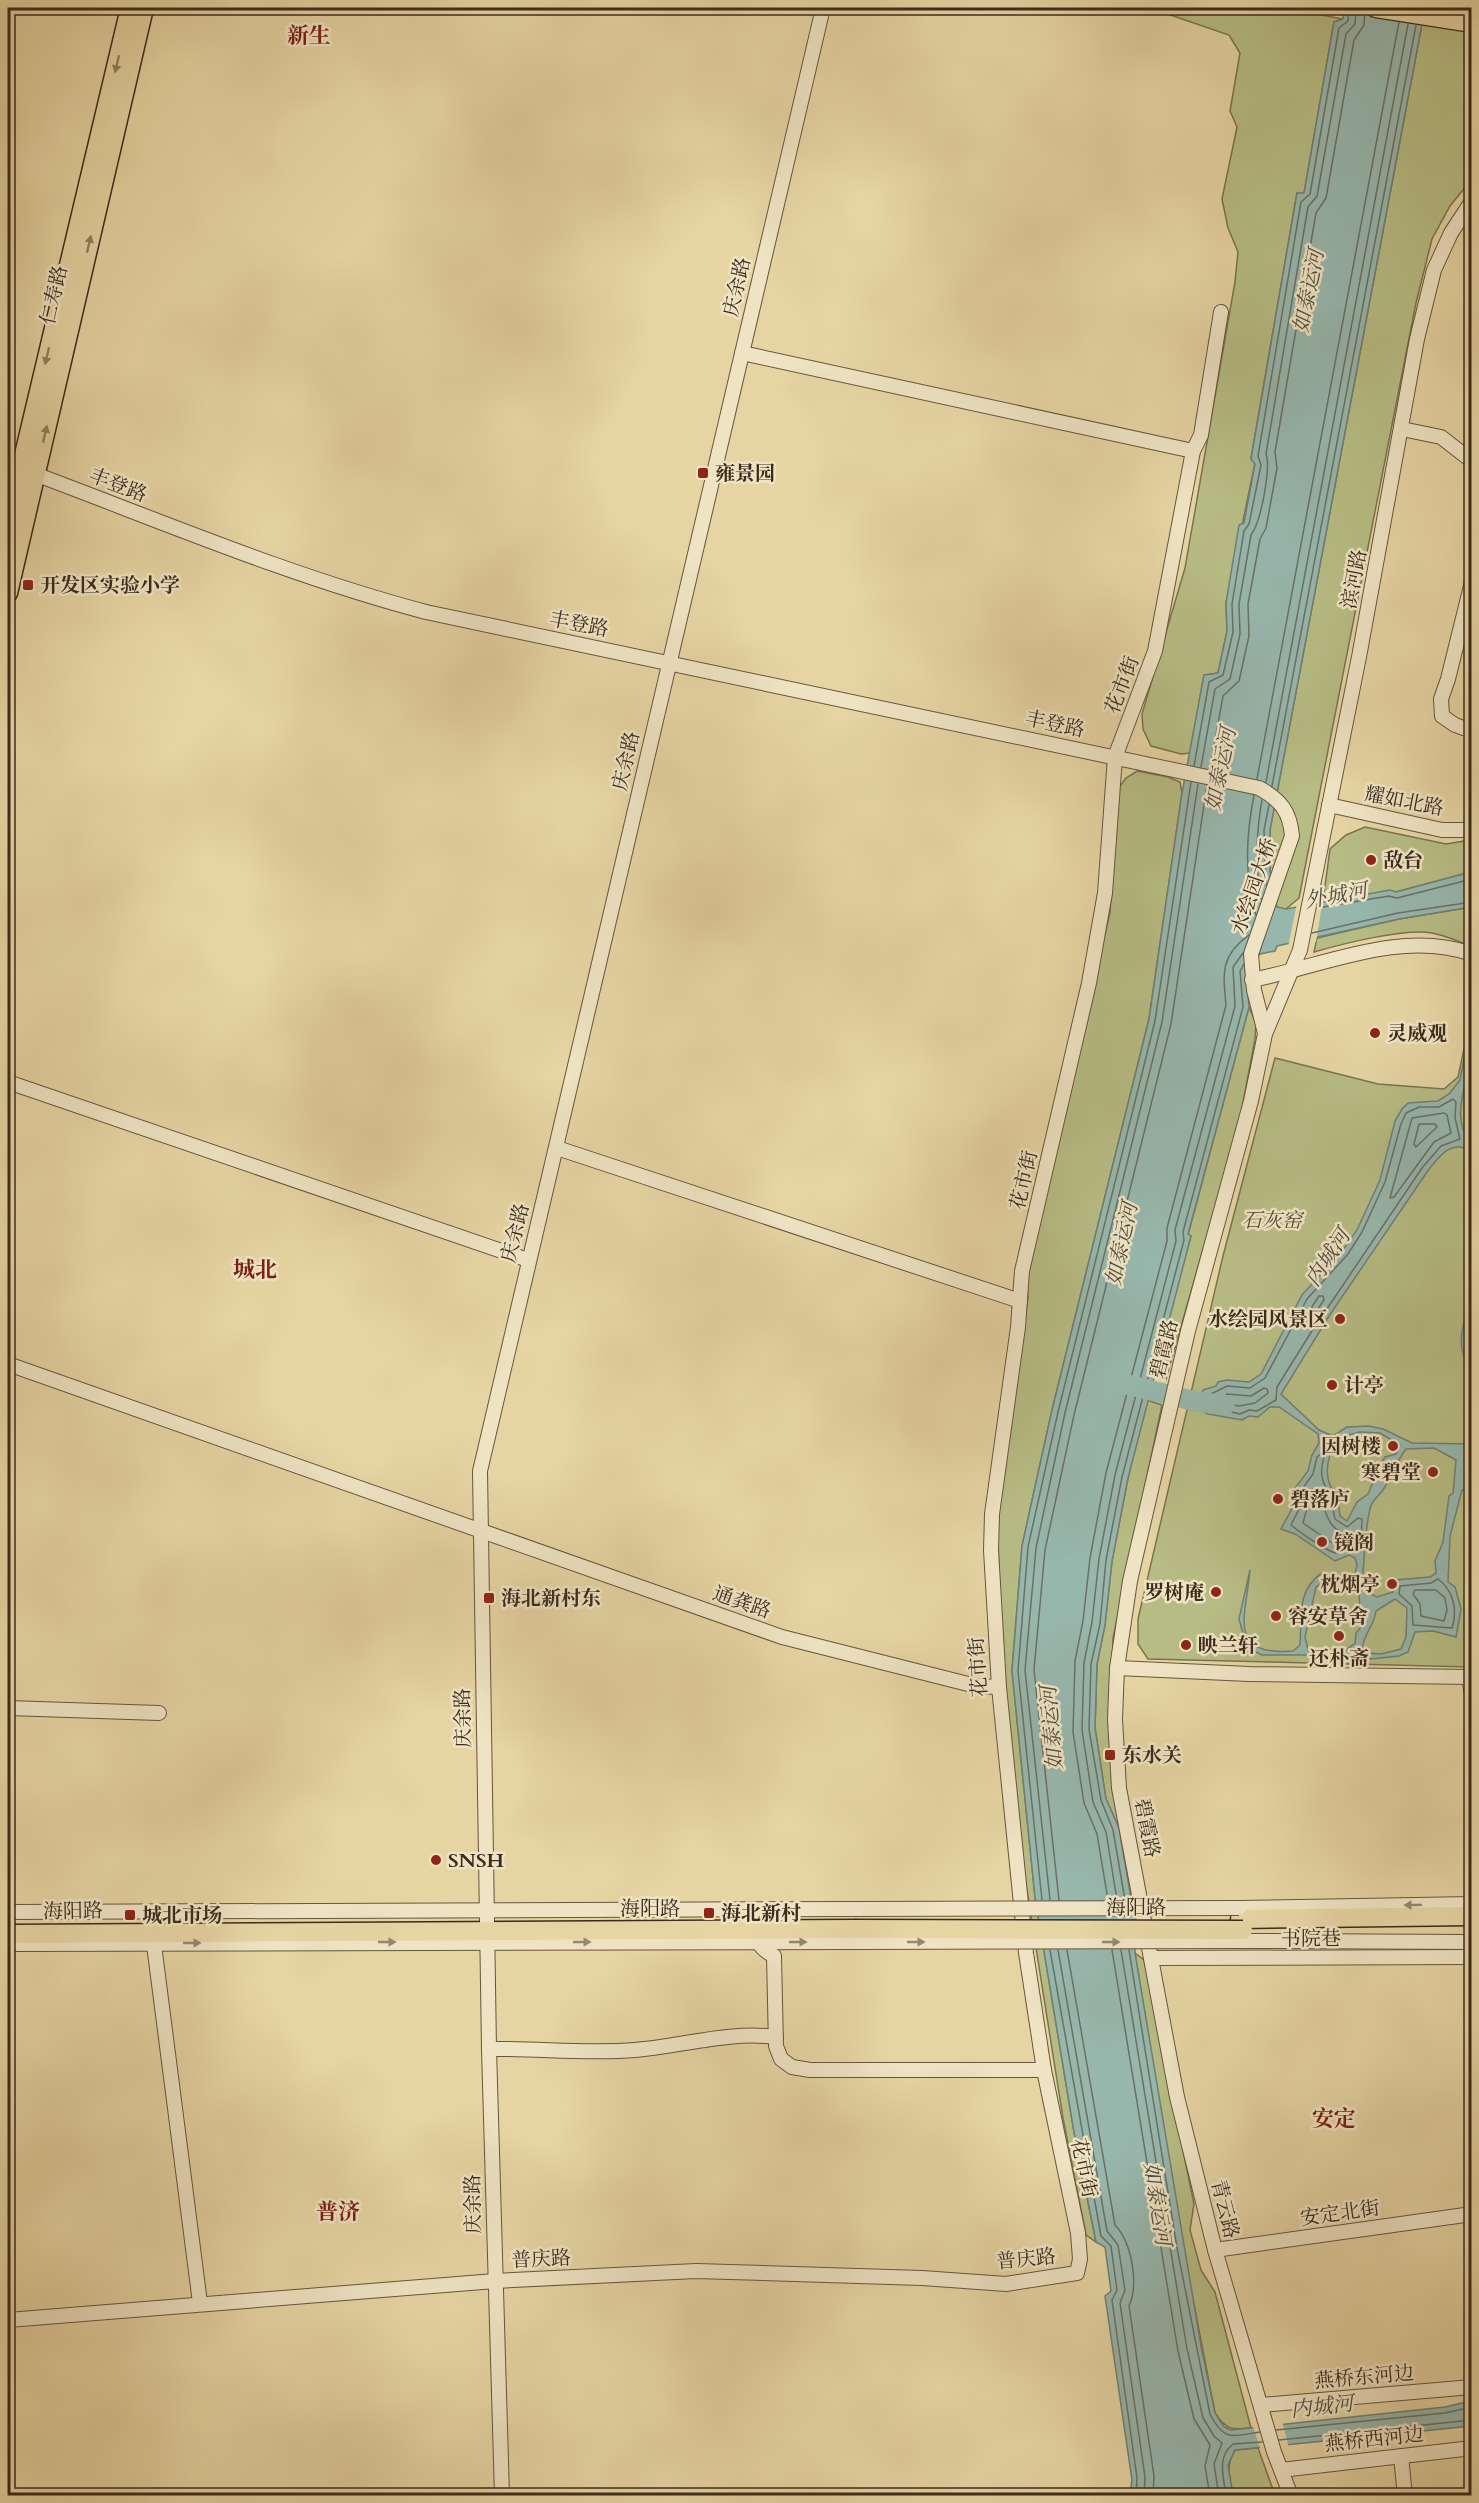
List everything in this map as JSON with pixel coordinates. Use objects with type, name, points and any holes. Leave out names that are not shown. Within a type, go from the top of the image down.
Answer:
[{"type":"main road","name":"仁寿路","points":[[8,522],[130,8]]},
{"type":"main road","name":"仁寿路","points":[[8,593],[21,469],[144,8]]},
{"type":"main road","points":[[1377,8],[1463,17]]},
{"type":"main road","points":[[1436,8],[1463,17]]},
{"type":"main road","name":"海阳路","points":[[1242,1924],[1472,1916]]},
{"type":"main road","name":"海阳路","points":[[8,1923],[487,1926],[1242,1924],[1472,1929]]},
{"type":"main road","name":"海阳路","points":[[8,1934],[153,1938],[487,1926]]},
{"type":"street","name":"庆余路","points":[[502,2496],[489,2049],[479,1531],[483,1453],[557,1148],[823,8]]},
{"type":"street","name":"滨河路","points":[[1293,971],[1300,950],[1418,339],[1434,270],[1451,232],[1472,201]]},
{"type":"street","name":"花市街","points":[[1077,2273],[1080,2259],[1078,2233],[1044,2070],[1024,1942],[999,1687],[991,1550],[992,1514],[1022,1271],[1089,983],[1105,893],[1115,757],[1155,651],[1193,451],[1201,435],[1221,312]]},
{"type":"street","points":[[742,353],[1193,451]]},
{"type":"street","points":[[1402,429],[1441,436],[1472,461]]},
{"type":"street","name":"丰登路","points":[[21,469],[233,550],[365,596],[459,619],[1159,766]]},
{"type":"street","points":[[1472,582],[1441,699],[1442,716],[1455,726],[1472,731]]},
{"type":"street","name":"水绘园大桥","points":[[1159,766],[1259,788],[1273,796],[1285,808],[1290,820],[1292,836],[1251,954],[1251,975]]},
{"type":"street","name":"耀如北路","points":[[1329,805],[1442,830],[1472,830]]},
{"type":"street","points":[[1265,1034],[1251,975],[1293,971],[1372,950],[1405,945],[1446,946],[1472,954]]},
{"type":"street","name":"碧霞路","points":[[1146,1925],[1119,1788],[1115,1719],[1117,1668],[1130,1581],[1175,1383],[1251,1101],[1265,1034],[1275,1006],[1293,971]]},
{"type":"street","points":[[8,1082],[528,1260]]},
{"type":"street","points":[[557,1148],[1020,1301]]},
{"type":"street","name":"通龚路","points":[[8,1364],[782,1637],[976,1686],[999,1687]]},
{"type":"street","points":[[1117,1668],[1250,1674],[1470,1677],[1472,1695]]},
{"type":"street","points":[[8,1708],[159,1713]]},
{"type":"street","points":[[1242,1924],[1472,1904]]},
{"type":"street","points":[[8,1912],[487,1926]]},
{"type":"street","points":[[1242,1924],[1472,1942]]},
{"type":"street","name":"青云路","points":[[1146,1925],[1177,2097],[1215,2250],[1274,2452],[1291,2496]]},
{"type":"street","points":[[757,1926],[760,1949],[774,1956],[776,2037],[781,2059],[792,2067],[810,2070],[1044,2070]]},
{"type":"street","points":[[8,1944],[153,1938],[200,2303]]},
{"type":"street","name":"书院巷","points":[[1152,1958],[1472,1957]]},
{"type":"street","points":[[489,2049],[635,2050],[716,2037],[756,2035],[776,2037]]},
{"type":"street","name":"安定北街","points":[[1215,2250],[1472,2214]]},
{"type":"street","name":"普庆路","points":[[8,2319],[495,2281],[696,2271],[922,2278],[1006,2284],[1077,2273]]},
{"type":"street","name":"燕桥东河边","points":[[1261,2405],[1472,2387]]},
{"type":"street","name":"燕桥西河边","points":[[1281,2470],[1472,2448]]},
{"type":"street","points":[[1401,2456],[1405,2496]]},
{"type":"green space","points":[[1150,8],[1283,8],[1343,19],[1334,22],[1304,194],[1297,193],[1251,458],[1255,463],[1226,603],[1227,631],[1218,673],[1204,676],[1190,753],[1181,754],[1151,746],[1143,729],[1142,714],[1185,568],[1235,282],[1238,252],[1228,228],[1222,199],[1237,127],[1230,111],[1240,53],[1229,35]]},
{"type":"green space","points":[[1425,8],[1450,8],[1447,28],[1471,32],[1471,180],[1450,206],[1432,239],[1416,303],[1299,898],[1286,909],[1277,908],[1270,873],[1270,830]]},
{"type":"green space","points":[[1137,771],[1168,777],[1180,782],[1182,793],[1149,1019],[1052,1410],[1022,1546],[1012,1671],[1035,1897],[1074,2132],[1096,2242],[1086,2235],[1063,2118],[1017,1828],[1001,1629],[997,1509],[1023,1338],[1028,1297],[1026,1272],[1110,913],[1117,790],[1126,778]]},
{"type":"green space","points":[[1365,827],[1446,844],[1471,840],[1471,872],[1396,892],[1323,901],[1330,849],[1346,835]]},
{"type":"green space","points":[[1471,907],[1471,947],[1432,933],[1420,932],[1373,938],[1314,952],[1317,938],[1399,919]]},
{"type":"green space","points":[[1249,1007],[1256,1023],[1255,1039],[1239,1124],[1166,1379],[1153,1376],[1191,1236],[1188,1235]]},
{"type":"green space","name":"水绘园风景区","points":[[1471,1017],[1471,1667],[1148,1659],[1138,1644],[1138,1619],[1223,1256],[1275,1058],[1378,1084],[1444,1089],[1458,1077]]},
{"type":"green space","points":[[1147,1400],[1162,1405],[1113,1638],[1110,1759],[1119,1828],[1106,1799],[1095,1728],[1097,1664],[1105,1625],[1112,1561],[1128,1478]]},
{"type":"green space","points":[[1135,1953],[1144,1960],[1194,2204],[1190,2230],[1201,2270],[1215,2292],[1251,2428],[1230,2428],[1222,2423],[1215,2413],[1183,2247]]},
{"type":"green space","points":[[1258,2448],[1275,2495],[1233,2495],[1229,2472],[1230,2461],[1235,2450]]},
{"type":"water","name":"如泰运河","points":[[1342,8],[1425,8],[1270,830],[1270,873],[1277,907],[1286,909],[1390,890],[1396,892],[1471,872],[1471,907],[1399,919],[1277,946],[1275,951],[1260,954],[1246,970],[1249,1007],[1188,1234],[1191,1236],[1128,1478],[1112,1561],[1105,1625],[1097,1664],[1095,1728],[1106,1799],[1119,1828],[1135,1922],[1135,1953],[1201,2346],[1215,2413],[1224,2427],[1231,2430],[1445,2407],[1471,2401],[1471,2426],[1235,2450],[1228,2465],[1233,2495],[1130,2495],[1132,2480],[1105,2296],[1111,2291],[1105,2247],[1096,2242],[1074,2132],[1035,1897],[1012,1671],[1022,1546],[1052,1410],[1149,1019],[1182,793],[1204,675],[1218,673],[1227,631],[1226,603],[1239,525],[1244,523],[1255,464],[1251,459],[1297,193],[1304,193],[1334,22],[1343,19]]},
{"type":"water","points":[[1471,1024],[1472,1054],[1462,1100],[1461,1123],[1471,1140],[1471,1150],[1464,1147],[1451,1148],[1431,1166],[1331,1313],[1281,1394],[1319,1430],[1333,1436],[1347,1427],[1368,1426],[1383,1429],[1412,1443],[1471,1444],[1471,1490],[1462,1490],[1450,1536],[1448,1582],[1455,1587],[1461,1609],[1456,1637],[1433,1631],[1415,1632],[1408,1652],[1399,1656],[1371,1659],[1355,1655],[1262,1655],[1252,1650],[1243,1653],[1246,1645],[1239,1619],[1250,1570],[1244,1618],[1249,1640],[1257,1647],[1272,1651],[1293,1651],[1300,1645],[1302,1605],[1308,1588],[1322,1573],[1347,1580],[1354,1578],[1357,1565],[1355,1558],[1349,1555],[1335,1561],[1295,1534],[1281,1529],[1295,1503],[1296,1487],[1308,1471],[1312,1455],[1319,1443],[1318,1434],[1279,1407],[1270,1407],[1258,1417],[1249,1416],[1242,1420],[1208,1414],[1200,1410],[1198,1402],[1203,1390],[1216,1386],[1218,1382],[1227,1380],[1249,1382],[1261,1374],[1302,1295],[1343,1250],[1357,1230],[1380,1180],[1395,1121],[1402,1109],[1408,1103],[1438,1101],[1449,1094],[1460,1080]],"holes":[[[1360,1432],[1380,1433],[1400,1445],[1396,1454],[1385,1457],[1368,1494],[1357,1502],[1347,1521],[1340,1516],[1337,1491],[1333,1490],[1330,1484],[1327,1470],[1333,1448],[1346,1436]],[[1434,1448],[1456,1460],[1453,1493],[1449,1496],[1443,1542],[1435,1561],[1436,1573],[1430,1577],[1395,1580],[1393,1592],[1377,1597],[1369,1593],[1362,1583],[1368,1518],[1372,1504],[1383,1490],[1406,1449]],[[1335,1582],[1355,1586],[1359,1593],[1361,1627],[1356,1633],[1355,1643],[1346,1650],[1308,1649],[1305,1637],[1316,1587],[1323,1583]],[[1395,1599],[1407,1608],[1406,1637],[1401,1649],[1381,1654],[1366,1653],[1362,1650],[1364,1639],[1376,1611]]]},
{"type":"water","points":[[1471,1302],[1471,1368],[1466,1361],[1461,1344],[1465,1318]]},
{"type":"pier","points":[[1323,898],[1316,942],[1288,947],[1297,903]]},
{"type":"pier","points":[[1282,2421],[1289,2448],[1261,2451],[1252,2424]]},
{"type":"waterway","name":"内城河","points":[[1125,1384],[1198,1402],[1225,1405]]},
{"type":"place","name":"雍景园","points":[[703,473]]},
{"type":"place","name":"开发区实验小学","points":[[28,585]]},
{"type":"place","name":"敌台","points":[[1371,860]]},
{"type":"place","name":"灵威观","points":[[1375,1033]]},
{"type":"place","name":"水绘园风景区","points":[[1340,1319]]},
{"type":"place","name":"计亭","points":[[1332,1385]]},
{"type":"place","name":"因树楼","points":[[1393,1446]]},
{"type":"place","name":"寒碧堂","points":[[1433,1472]]},
{"type":"place","name":"碧落庐","points":[[1278,1499]]},
{"type":"place","name":"镜阁","points":[[1322,1542]]},
{"type":"place","name":"枕烟亭","points":[[1392,1584]]},
{"type":"place","name":"罗树庵","points":[[1216,1592]]},
{"type":"place","name":"海北新村东","points":[[489,1598]]},
{"type":"place","name":"容安草舍","points":[[1276,1616]]},
{"type":"place","name":"还朴斋","points":[[1339,1636]]},
{"type":"place","name":"映兰轩","points":[[1186,1645]]},
{"type":"place","name":"东水关","points":[[1110,1755]]},
{"type":"place","name":"SNSH","points":[[436,1860]]},
{"type":"place","name":"海北新村","points":[[709,1913]]},
{"type":"place","name":"城北市场","points":[[130,1915]]},
{"type":"district","name":"新生","points":[[309,36]]},
{"type":"district","name":"城北","points":[[255,1270]]},
{"type":"district","name":"安定","points":[[1334,2119]]},
{"type":"district","name":"普济","points":[[338,2212]]},
{"type":"water label","name":"外城河","points":[[1336,896]]},
{"type":"park label","name":"石灰窑","points":[[1272,1220]]}]
